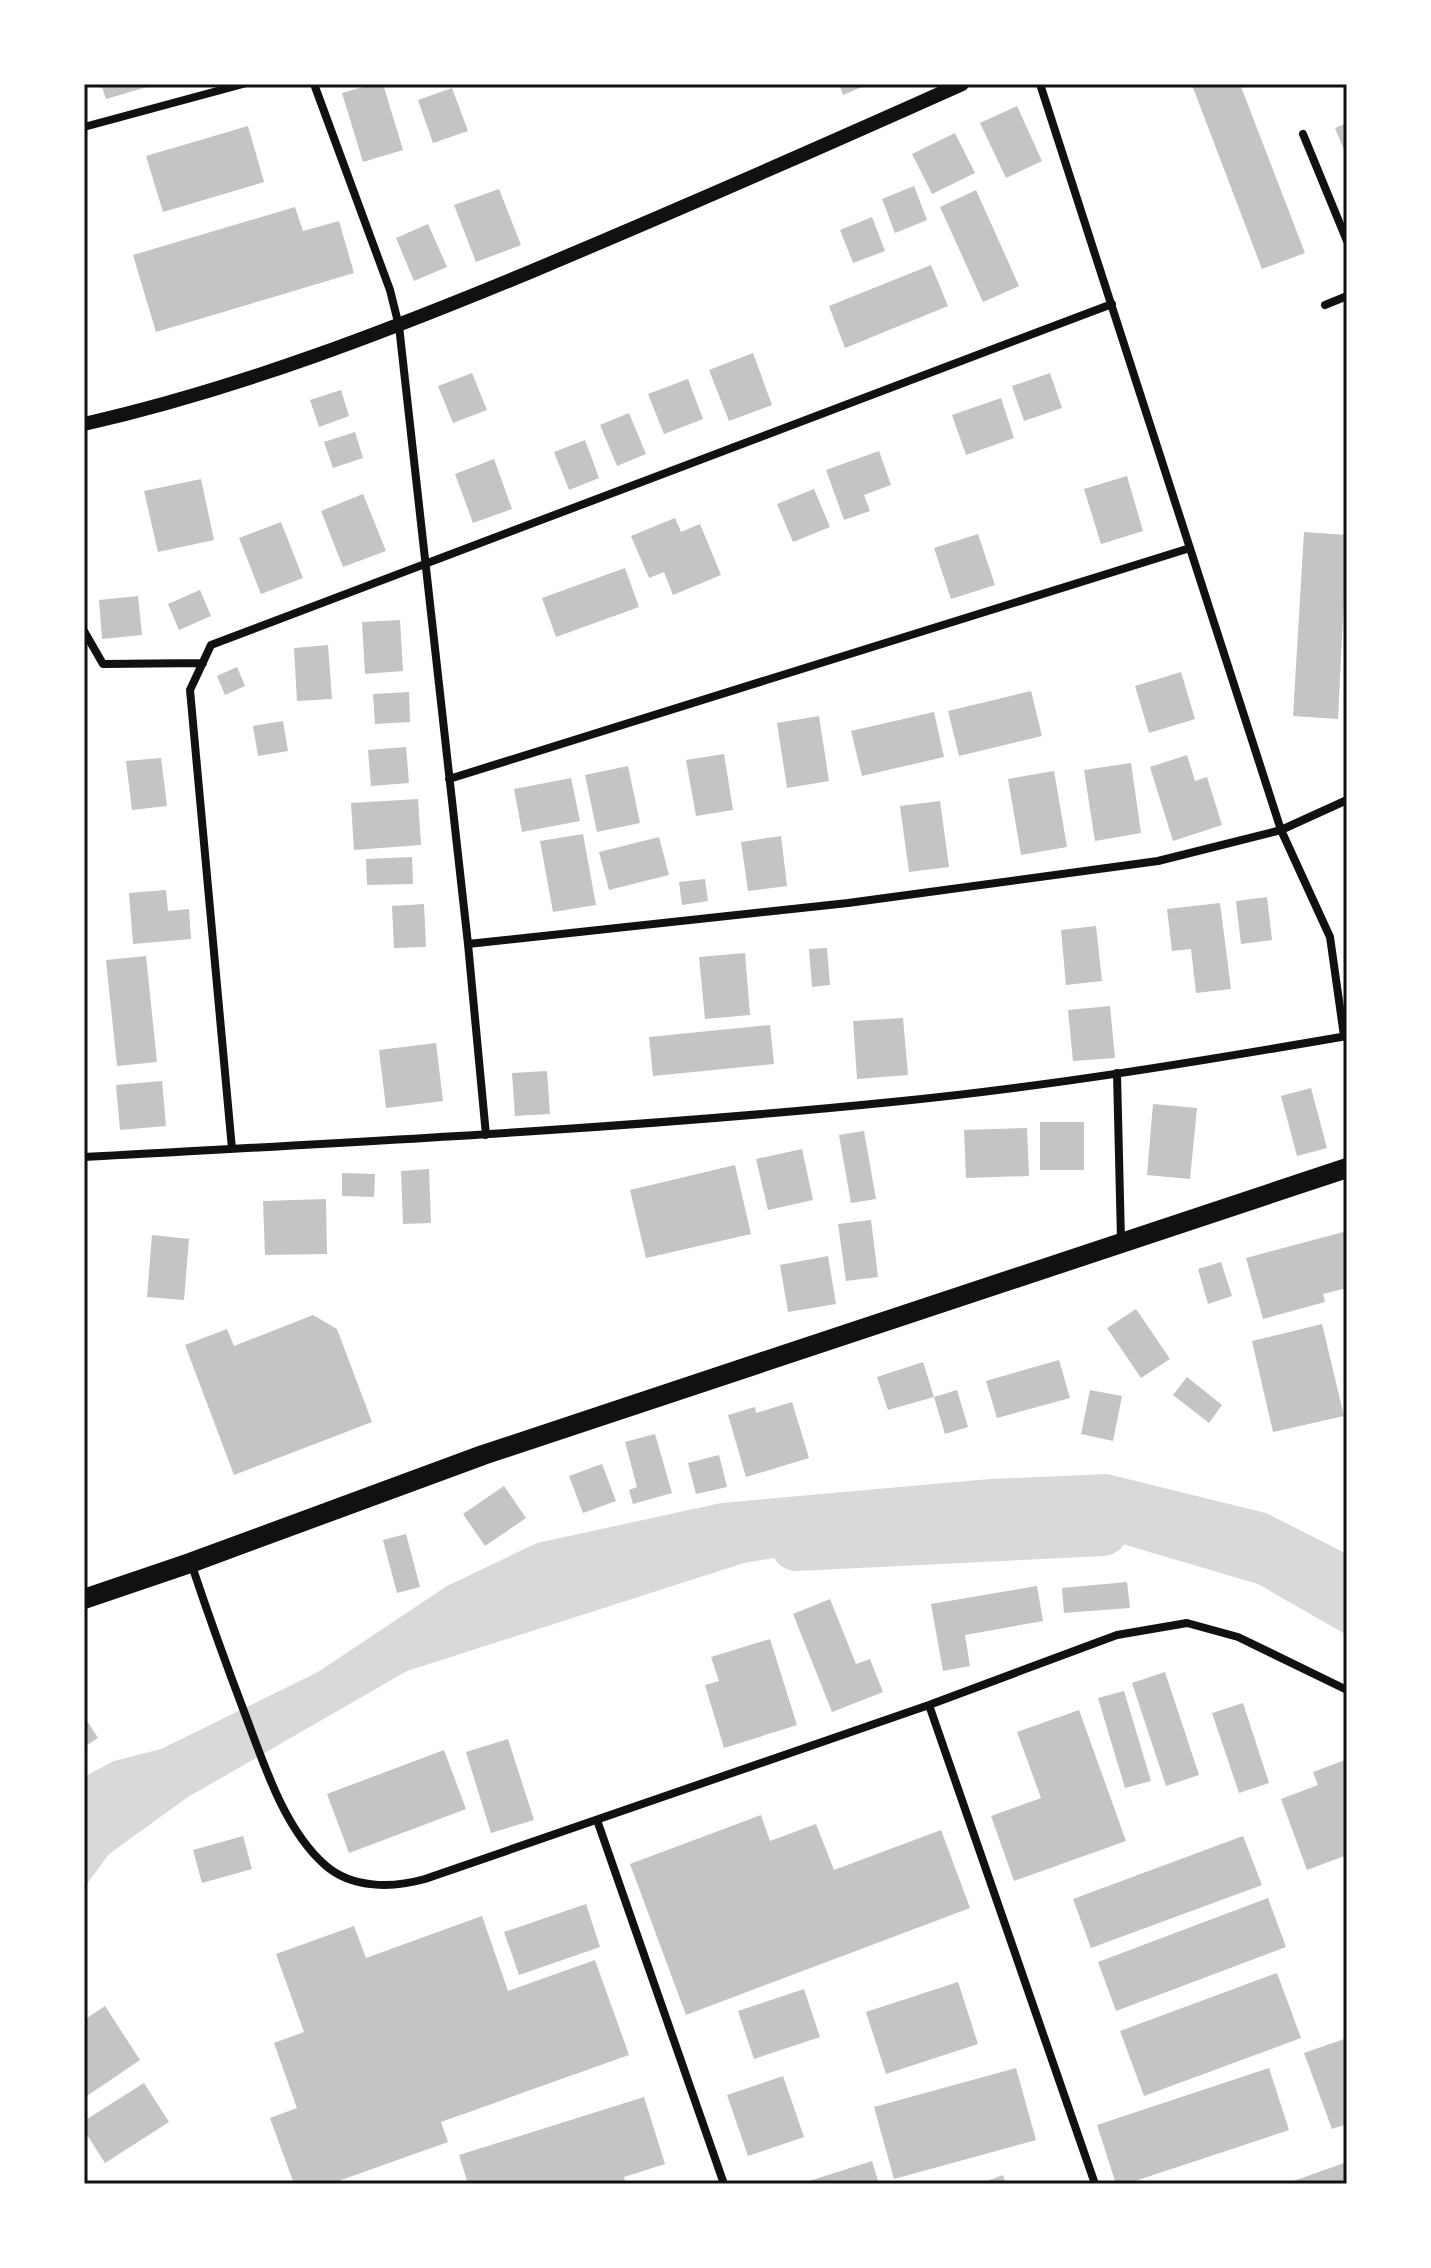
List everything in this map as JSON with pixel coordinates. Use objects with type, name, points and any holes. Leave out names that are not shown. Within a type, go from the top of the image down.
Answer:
[{"type":"highway","points":[[84,1599],[483,1455],[1347,1168]]},
{"type":"street","points":[[84,127],[243,84]]},
{"type":"street","points":[[314,84],[390,290],[399,326],[468,944],[486,1135]]},
{"type":"street","points":[[84,424],[280,368],[399,326],[656,219],[962,84]]},
{"type":"street","points":[[84,1157],[486,1135],[894,1102],[1197,1062],[1346,1036],[1330,937],[1281,830],[1040,84]]},
{"type":"street","points":[[1303,134],[1347,241]]},
{"type":"street","points":[[1325,305],[1347,296]]},
{"type":"street","points":[[232,1149],[190,690],[211,645],[1112,304]]},
{"type":"street","points":[[449,779],[1190,548]]},
{"type":"street","points":[[84,631],[103,664],[203,663]]},
{"type":"street","points":[[468,944],[848,903],[1158,861],[1281,830],[1347,800]]},
{"type":"street","points":[[1117,1073],[1121,1243]]},
{"type":"street","points":[[190,1563],[272,1784],[302,1839],[327,1867],[374,1885],[403,1885],[425,1879],[929,1705],[1117,1635],[1187,1623],[1238,1637],[1347,1690]]},
{"type":"street","points":[[929,1705],[1095,2184]]},
{"type":"street","points":[[597,1820],[724,2184]]},
{"type":"shaded area","points":[[1107,1474],[1266,1513],[1347,1554],[1347,1635],[1258,1584],[1119,1543],[955,1527],[744,1563],[407,1671],[188,1797],[109,1854],[84,1888],[84,1777],[114,1761],[161,1749],[318,1672],[447,1586],[537,1543],[721,1503],[990,1479]]},
{"type":"building","points":[[101,84],[154,84],[154,85],[106,99]]},
{"type":"building","points":[[383,84],[403,150],[363,162],[342,93]]},
{"type":"building","points":[[839,84],[869,84],[843,95]]},
{"type":"building","points":[[1240,84],[1305,253],[1262,269],[1192,85]]},
{"type":"building","points":[[452,88],[468,131],[433,143],[418,100]]},
{"type":"building","points":[[1017,106],[1042,161],[1006,178],[980,123]]},
{"type":"building","points":[[1347,123],[1347,157],[1335,128]]},
{"type":"building","points":[[248,126],[264,182],[163,212],[146,156]]},
{"type":"building","points":[[955,133],[975,173],[932,194],[912,154]]},
{"type":"building","points":[[914,186],[927,220],[895,233],[882,199]]},
{"type":"building","points":[[499,189],[521,245],[476,262],[454,205]]},
{"type":"building","points":[[976,190],[1019,286],[983,302],[940,207]]},
{"type":"building","points":[[295,207],[303,231],[339,221],[354,273],[156,332],[133,255]]},
{"type":"building","points":[[872,217],[885,251],[853,263],[840,230]]},
{"type":"building","points":[[428,224],[447,267],[414,281],[396,238]]},
{"type":"building","points":[[931,265],[948,306],[845,348],[829,306]]},
{"type":"building","points":[[753,353],[772,405],[729,421],[709,370]]},
{"type":"building","points":[[472,373],[487,410],[453,423],[438,386]]},
{"type":"building","points":[[1050,373],[1062,408],[1024,421],[1012,386]]},
{"type":"building","points":[[688,379],[703,419],[664,434],[648,394]]},
{"type":"building","points":[[341,390],[349,416],[319,427],[310,400]]},
{"type":"building","points":[[1001,398],[1014,438],[966,455],[952,415]]},
{"type":"building","points":[[629,413],[646,454],[617,466],[600,425]]},
{"type":"building","points":[[355,432],[363,458],[333,468],[324,442]]},
{"type":"building","points":[[585,440],[599,478],[569,490],[554,452]]},
{"type":"building","points":[[879,451],[891,485],[864,495],[870,511],[844,520],[826,470]]},
{"type":"building","points":[[494,459],[512,509],[473,523],[455,474]]},
{"type":"building","points":[[1127,476],[1143,531],[1101,544],[1084,489]]},
{"type":"building","points":[[201,479],[214,540],[158,552],[144,491]]},
{"type":"building","points":[[814,489],[830,527],[793,542],[777,504]]},
{"type":"building","points":[[363,494],[386,551],[343,567],[321,511]]},
{"type":"building","points":[[675,518],[681,532],[700,524],[721,575],[673,595],[664,572],[649,578],[631,536]]},
{"type":"building","points":[[281,522],[303,578],[261,594],[239,538]]},
{"type":"building","points":[[1304,532],[1347,535],[1338,719],[1293,716]]},
{"type":"building","points":[[978,534],[995,585],[951,599],[934,548]]},
{"type":"building","points":[[625,568],[639,607],[556,637],[542,598]]},
{"type":"building","points":[[200,590],[211,616],[179,630],[168,604]]},
{"type":"building","points":[[138,596],[142,635],[102,639],[99,600]]},
{"type":"building","points":[[400,620],[403,671],[365,674],[362,622]]},
{"type":"building","points":[[328,645],[332,699],[297,701],[294,648]]},
{"type":"building","points":[[237,667],[245,686],[225,695],[217,676]]},
{"type":"building","points":[[1181,672],[1195,719],[1149,733],[1135,686]]},
{"type":"building","points":[[1031,691],[1042,736],[959,756],[948,711]]},
{"type":"building","points":[[409,692],[410,722],[375,724],[373,694]]},
{"type":"building","points":[[934,712],[944,757],[862,776],[851,731]]},
{"type":"building","points":[[819,716],[829,781],[787,788],[777,723]]},
{"type":"building","points":[[283,721],[288,751],[258,756],[253,726]]},
{"type":"building","points":[[406,747],[409,783],[371,786],[368,750]]},
{"type":"building","points":[[724,754],[733,810],[696,816],[686,760]]},
{"type":"building","points":[[1187,755],[1195,781],[1207,777],[1222,825],[1173,841],[1150,767]]},
{"type":"building","points":[[161,758],[167,806],[132,810],[126,761]]},
{"type":"building","points":[[1131,763],[1141,833],[1095,841],[1084,770]]},
{"type":"building","points":[[628,766],[640,823],[597,832],[585,775]]},
{"type":"building","points":[[1054,771],[1067,847],[1021,855],[1008,779]]},
{"type":"building","points":[[571,778],[580,821],[522,832],[514,789]]},
{"type":"building","points":[[418,799],[421,845],[354,850],[351,803]]},
{"type":"building","points":[[940,801],[949,867],[909,872],[900,806]]},
{"type":"building","points":[[583,834],[596,905],[553,912],[540,841]]},
{"type":"building","points":[[781,836],[787,886],[748,891],[741,842]]},
{"type":"building","points":[[659,837],[669,875],[609,890],[599,852]]},
{"type":"building","points":[[412,857],[413,884],[367,885],[366,859]]},
{"type":"building","points":[[705,879],[708,901],[682,905],[679,882]]},
{"type":"building","points":[[166,890],[168,911],[189,909],[191,939],[133,944],[129,893]]},
{"type":"building","points":[[1267,897],[1272,940],[1241,944],[1236,901]]},
{"type":"building","points":[[1220,903],[1231,989],[1196,993],[1191,949],[1172,951],[1167,909]]},
{"type":"building","points":[[424,904],[426,947],[394,948],[392,906]]},
{"type":"building","points":[[1096,926],[1102,981],[1066,985],[1061,930]]},
{"type":"building","points":[[827,948],[830,985],[812,987],[809,949]]},
{"type":"building","points":[[745,953],[750,1015],[705,1019],[699,957]]},
{"type":"building","points":[[146,956],[157,1062],[117,1066],[106,960]]},
{"type":"building","points":[[1110,1006],[1115,1058],[1073,1061],[1068,1010]]},
{"type":"building","points":[[903,1018],[908,1075],[857,1079],[853,1021]]},
{"type":"building","points":[[770,1025],[774,1064],[653,1076],[649,1037]]},
{"type":"building","points":[[436,1043],[443,1101],[386,1108],[379,1050]]},
{"type":"building","points":[[547,1071],[550,1114],[515,1116],[512,1073]]},
{"type":"building","points":[[162,1081],[166,1126],[120,1130],[116,1085]]},
{"type":"building","points":[[1311,1088],[1327,1148],[1297,1156],[1281,1096]]},
{"type":"building","points":[[1153,1104],[1197,1108],[1190,1179],[1147,1175]]},
{"type":"building","points":[[1040,1122],[1084,1122],[1084,1170],[1040,1170]]},
{"type":"building","points":[[1027,1128],[1029,1176],[966,1178],[964,1130]]},
{"type":"building","points":[[864,1131],[876,1199],[851,1203],[839,1135]]},
{"type":"building","points":[[802,1149],[813,1200],[768,1210],[756,1159]]},
{"type":"building","points":[[735,1165],[751,1234],[646,1258],[630,1190]]},
{"type":"building","points":[[429,1169],[431,1223],[403,1224],[401,1171]]},
{"type":"building","points":[[342,1173],[375,1174],[374,1197],[342,1196]]},
{"type":"building","points":[[326,1199],[327,1254],[265,1255],[263,1201]]},
{"type":"building","points":[[871,1220],[878,1277],[846,1281],[838,1224]]},
{"type":"building","points":[[1347,1231],[1347,1288],[1323,1294],[1325,1302],[1263,1319],[1246,1258]]},
{"type":"building","points":[[152,1235],[189,1239],[184,1300],[147,1297]]},
{"type":"building","points":[[828,1256],[836,1304],[788,1312],[780,1265]]},
{"type":"building","points":[[1221,1262],[1232,1296],[1208,1304],[1198,1269]]},
{"type":"building","points":[[1136,1309],[1170,1359],[1141,1378],[1107,1328]]},
{"type":"building","points":[[313,1315],[337,1329],[372,1422],[234,1475],[185,1345],[227,1329],[234,1346]]},
{"type":"building","points":[[1322,1324],[1344,1416],[1273,1432],[1252,1341]]},
{"type":"building","points":[[1059,1360],[1070,1398],[997,1418],[986,1381]]},
{"type":"building","points":[[923,1362],[934,1397],[888,1410],[877,1377]]},
{"type":"building","points":[[1187,1377],[1222,1405],[1209,1423],[1173,1395]]},
{"type":"building","points":[[957,1390],[968,1427],[945,1434],[934,1397]]},
{"type":"building","points":[[1090,1390],[1122,1396],[1113,1441],[1081,1434]]},
{"type":"building","points":[[792,1402],[809,1458],[746,1477],[728,1415],[755,1407],[756,1413]]},
{"type":"building","points":[[655,1434],[672,1493],[633,1504],[629,1490],[637,1487],[625,1442]]},
{"type":"building","points":[[719,1455],[727,1487],[696,1494],[688,1463]]},
{"type":"building","points":[[602,1464],[616,1501],[583,1513],[569,1476]]},
{"type":"building","points":[[504,1486],[526,1518],[485,1546],[463,1514]]},
{"type":"building","points":[[406,1534],[420,1587],[397,1593],[383,1540]]},
{"type":"building","points":[[1127,1582],[1130,1608],[1064,1613],[1062,1588]]},
{"type":"building","points":[[1037,1586],[1043,1621],[965,1635],[970,1666],[943,1671],[931,1604]]},
{"type":"building","points":[[830,1599],[856,1664],[870,1659],[883,1692],[832,1712],[793,1614]]},
{"type":"building","points":[[770,1639],[797,1725],[724,1748],[705,1685],[719,1681],[711,1657]]},
{"type":"building","points":[[1165,1672],[1199,1775],[1166,1786],[1132,1683]]},
{"type":"building","points":[[1124,1691],[1151,1781],[1125,1788],[1098,1698]]},
{"type":"building","points":[[1243,1703],[1269,1783],[1239,1793],[1212,1713]]},
{"type":"building","points":[[1079,1710],[1126,1841],[1014,1881],[991,1816],[1041,1798],[1017,1732]]},
{"type":"building","points":[[84,1716],[98,1738],[84,1747]]},
{"type":"building","points":[[508,1739],[534,1820],[491,1833],[466,1752]]},
{"type":"building","points":[[444,1750],[466,1809],[349,1853],[327,1794]]},
{"type":"building","points":[[1345,1760],[1347,1855],[1307,1870],[1281,1799],[1318,1785],[1313,1772]]},
{"type":"building","points":[[761,1815],[770,1841],[816,1824],[834,1870],[941,1830],[970,1908],[686,2015],[630,1864]]},
{"type":"building","points":[[243,1836],[252,1869],[202,1883],[193,1850]]},
{"type":"building","points":[[1243,1836],[1262,1885],[1091,1948],[1073,1899]]},
{"type":"building","points":[[1268,1898],[1286,1947],[1116,2011],[1098,1962]]},
{"type":"building","points":[[586,1904],[600,1947],[519,1975],[504,1932]]},
{"type":"building","points":[[482,1916],[508,1991],[595,1960],[629,2055],[441,2122],[448,2142],[330,2184],[294,2184],[270,2118],[297,2108],[274,2043],[304,2032],[276,1954],[354,1926],[366,1958]]},
{"type":"building","points":[[1277,1973],[1301,2038],[1144,2096],[1120,2031]]},
{"type":"building","points":[[958,1982],[978,2044],[886,2074],[866,2012]]},
{"type":"building","points":[[804,1989],[820,2037],[754,2059],[738,2011]]},
{"type":"building","points":[[105,2006],[140,2060],[84,2098],[84,2020]]},
{"type":"building","points":[[1347,2038],[1347,2124],[1332,2129],[1304,2053]]},
{"type":"building","points":[[1016,2068],[1036,2140],[894,2179],[874,2107]]},
{"type":"building","points":[[1269,2068],[1289,2130],[1126,2184],[1116,2184],[1097,2125]]},
{"type":"building","points":[[783,2076],[804,2137],[748,2156],[727,2095]]},
{"type":"building","points":[[144,2083],[169,2122],[105,2163],[84,2130],[84,2121]]},
{"type":"building","points":[[644,2097],[665,2164],[624,2177],[626,2184],[468,2184],[459,2155]]},
{"type":"building","points":[[872,2161],[879,2184],[803,2184],[803,2183]]},
{"type":"building","points":[[1347,2162],[1347,2184],[1285,2184]]},
{"type":"building","points":[[1003,2175],[1006,2184],[979,2184]]},
{"type":"waterway","points":[[796,1546],[1103,1531]]}]
